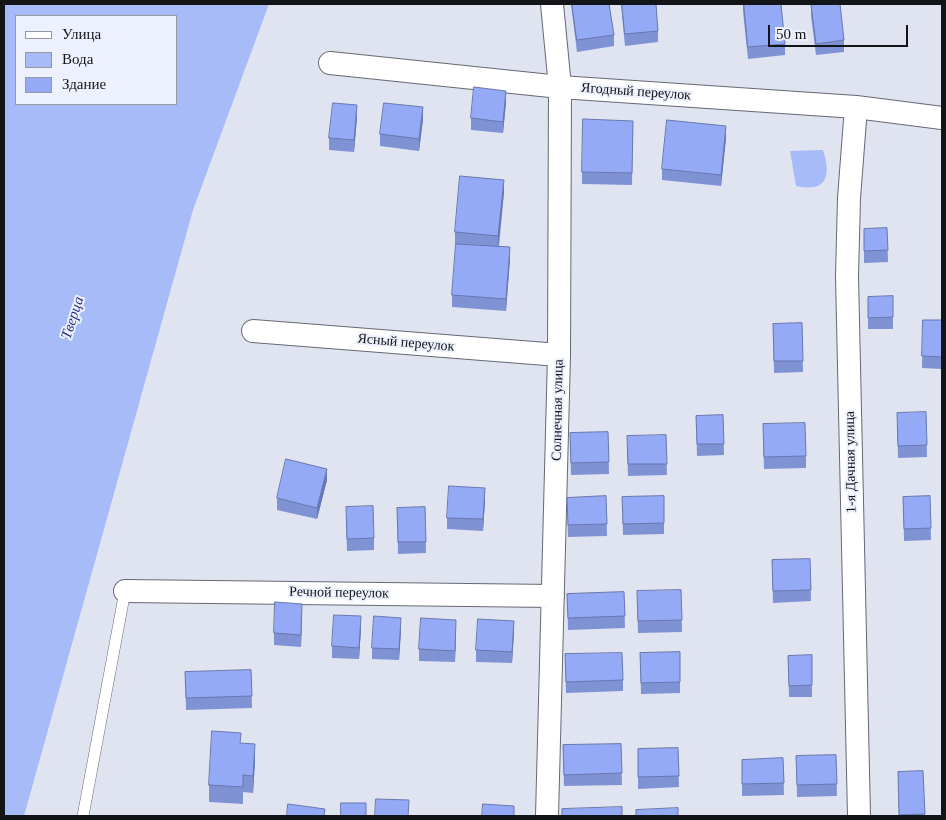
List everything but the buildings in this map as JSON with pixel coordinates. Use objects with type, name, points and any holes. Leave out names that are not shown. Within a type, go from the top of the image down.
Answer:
[{"type":"street","name":"Солнечная улица","points":[[547,816],[559,355],[560,87],[552,4]]},
{"type":"street","name":"Ягодный переулок","points":[[330,63],[560,87],[856,107],[942,118]]},
{"type":"street","name":"1-я Дачная улица","points":[[856,107],[849,198],[847,276],[859,816]]},
{"type":"street","name":"Ясный переулок","points":[[253,331],[559,355]]},
{"type":"street","name":"Речной переулок","points":[[125,591],[553,596]]},
{"type":"lane","points":[[84,816],[125,591]]},
{"type":"water","name":"Тверца","points":[[4,4],[269,4],[193,210],[24,816],[4,816]]},
{"type":"water","points":[[823,150],[827,167],[821,184],[815,187],[796,186],[790,151]]}]
